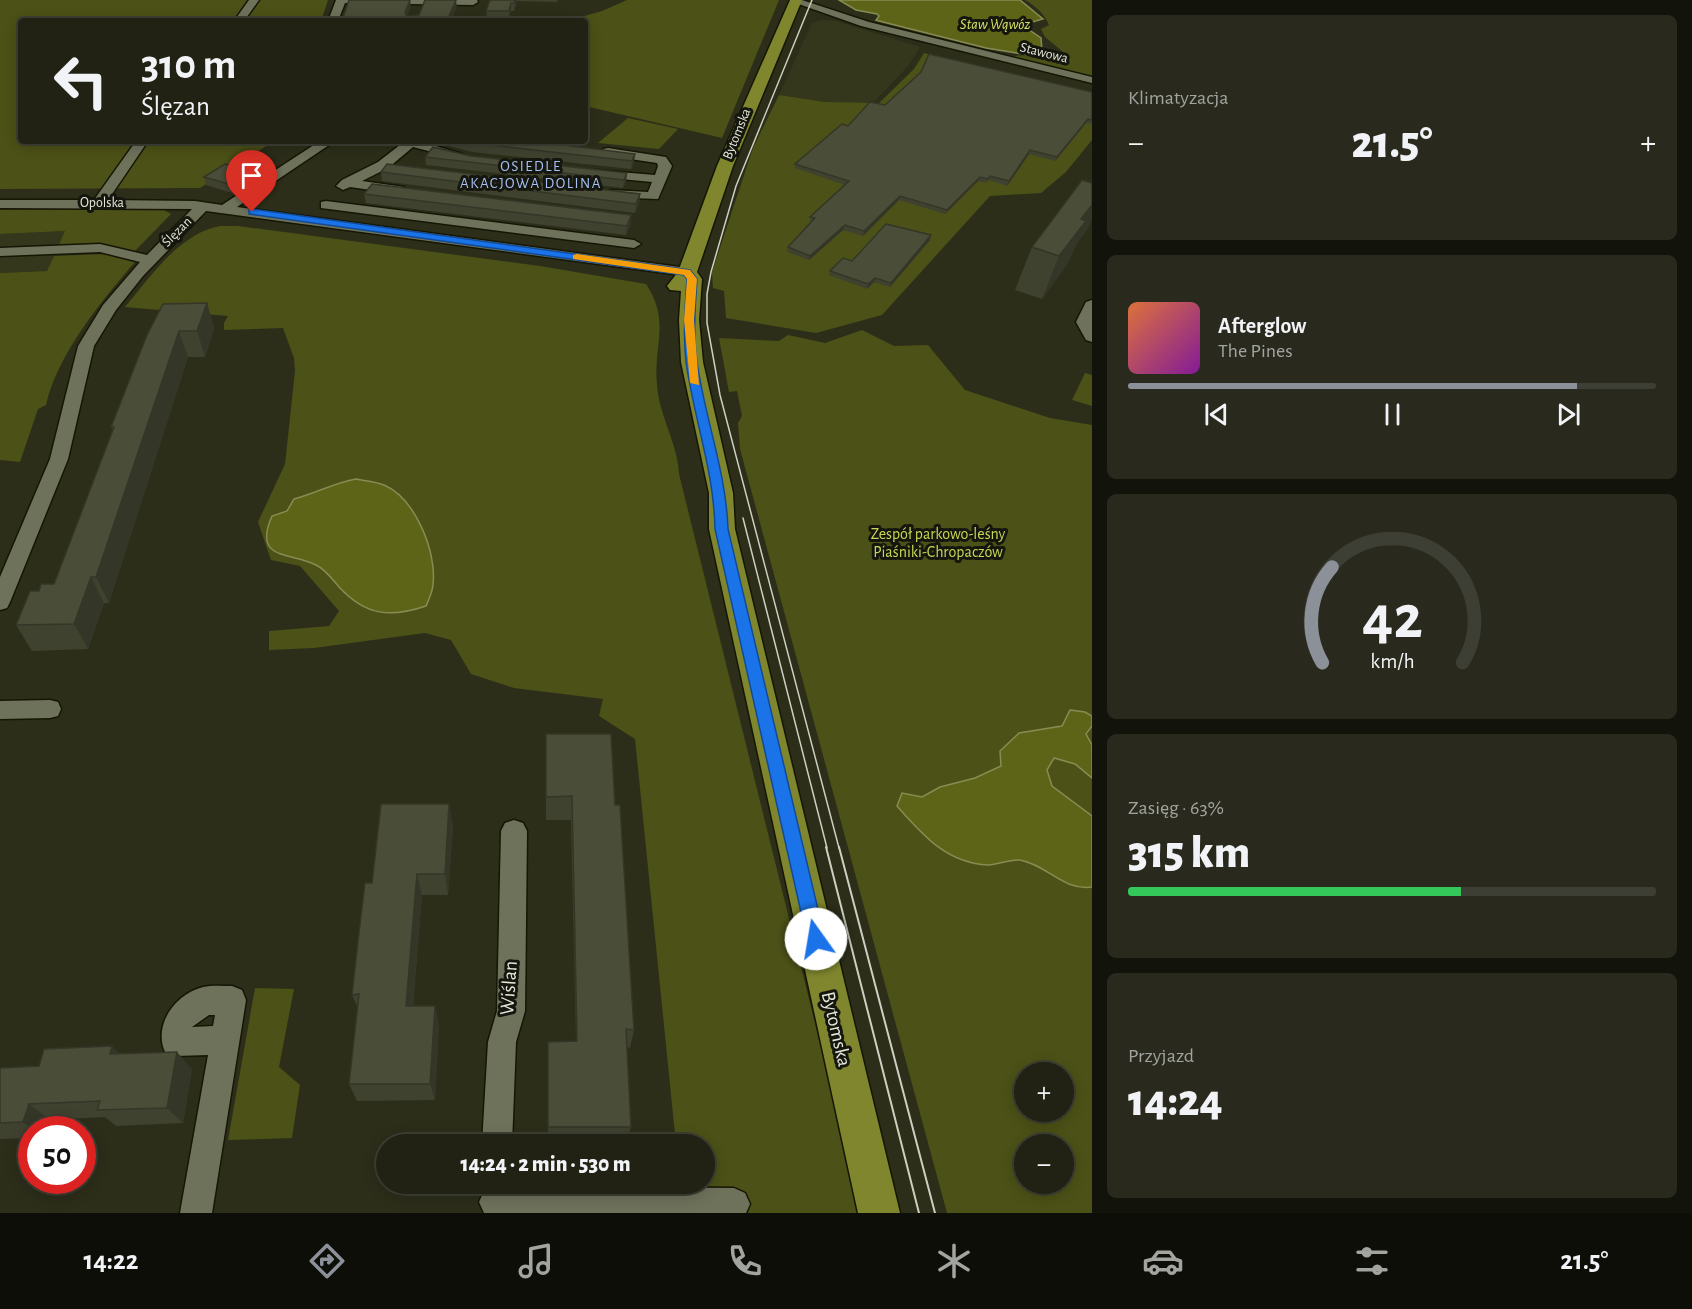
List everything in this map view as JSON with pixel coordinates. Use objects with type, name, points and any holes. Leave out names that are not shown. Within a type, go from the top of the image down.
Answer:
[{"type":"main road","name":"Bytomska","points":[[794,4],[724,166],[687,272],[678,282],[676,299],[680,377],[704,494],[722,529],[879,1213]]},
{"type":"street","points":[[241,18],[254,0]]},
{"type":"street","points":[[334,18],[343,0],[472,5]]},
{"type":"street","name":"Stawowa","points":[[794,4],[826,5],[884,29],[1092,80]]},
{"type":"street","points":[[99,203],[140,144]]},
{"type":"street","points":[[226,208],[324,144]]},
{"type":"street","points":[[313,220],[347,183],[383,165],[409,144]]},
{"type":"street","points":[[419,144],[472,158]]},
{"type":"street","points":[[596,150],[662,160],[665,166],[653,196],[596,193]]},
{"type":"street","points":[[383,165],[402,170]]},
{"type":"street","points":[[590,172],[660,179]]},
{"type":"street","points":[[347,183],[418,193]]},
{"type":"street","name":"Opolska","points":[[0,204],[99,203],[203,206]]},
{"type":"street","points":[[326,205],[634,244]]},
{"type":"street","name":"Ślęzan","points":[[0,602],[59,459],[86,346],[109,308],[149,260],[203,206],[687,272]]},
{"type":"street","points":[[566,255],[572,236]]},
{"type":"street","points":[[0,252],[100,248],[149,260]]},
{"type":"street","points":[[1092,305],[1084,322],[1092,337]]},
{"type":"street","points":[[0,710],[50,709]]},
{"type":"street","name":"Wiślan","points":[[497,1134],[502,1042],[511,1011],[514,831]]},
{"type":"street","points":[[196,1213],[224,1040]]},
{"type":"street","points":[[495,1199],[734,1204]]},
{"type":"shaded area","points":[[821,20],[836,21],[920,47],[908,66],[875,101],[858,104],[825,102],[779,95],[812,23]]},
{"type":"shaded area","points":[[66,231],[47,271],[0,273],[0,234]]},
{"type":"green space","points":[[0,0],[328,0],[322,18],[18,18],[18,144],[269,144],[200,188],[0,189]]},
{"type":"green space","points":[[627,0],[779,0],[722,138],[588,107],[588,18],[578,18]]},
{"type":"green space","points":[[1025,0],[1092,0],[1092,77],[1010,58],[1023,55],[1053,58],[1068,56],[1045,37],[1041,29],[1049,25],[1047,21],[1033,5]]},
{"type":"green space","points":[[924,53],[1092,94],[1092,140],[1066,172],[1041,193],[990,196],[882,315],[816,333],[726,318],[724,291],[713,288],[712,272],[753,148],[779,95],[825,102],[879,103],[914,69]]},
{"type":"green space","points":[[628,118],[678,129],[659,149],[598,143]]},
{"type":"green space","points":[[0,210],[164,210],[171,214],[133,253],[58,247],[65,231],[0,234]]},
{"type":"green space","points":[[220,226],[238,226],[540,266],[646,284],[658,310],[656,371],[658,396],[678,463],[862,1213],[652,1213],[682,1212],[680,1194],[715,1194],[715,1134],[675,1134],[635,739],[599,716],[603,699],[514,688],[471,674],[451,640],[425,633],[314,648],[269,650],[269,631],[329,626],[339,611],[300,566],[271,560],[258,522],[285,464],[295,371],[294,358],[283,328],[224,330],[224,323],[228,316],[125,307],[167,258],[192,237]]},
{"type":"green space","points":[[106,254],[135,262],[95,311],[70,348],[52,386],[46,405],[38,409],[20,462],[0,460],[0,273],[47,271],[54,256]]},
{"type":"green space","name":"Zespół parkowo-leśny Piaśniki-Chropaczów","points":[[862,330],[894,346],[928,345],[965,390],[1050,418],[1092,425],[1092,1213],[947,1213],[740,449],[738,423],[742,416],[737,391],[729,392],[719,338],[779,341],[788,335],[825,343]]},
{"type":"green space","points":[[1085,373],[1092,375],[1092,406],[1072,400]]},
{"type":"green space","points":[[255,988],[294,989],[279,1067],[300,1085],[292,1138],[228,1140]]},
{"type":"water","name":"Staw Wąwóz","points":[[839,0],[1020,0],[1043,19],[1022,25],[1041,38],[1042,51],[1052,55],[1029,55],[986,48],[879,21],[876,20],[879,16],[877,14],[856,10]]},
{"type":"water","points":[[356,479],[384,485],[395,492],[405,501],[422,527],[433,571],[432,589],[426,606],[390,613],[369,609],[349,597],[319,567],[277,552],[267,541],[267,530],[272,516],[287,511],[294,499]]},
{"type":"water","points":[[1070,710],[1085,712],[1092,716],[1092,726],[1086,734],[1092,745],[1092,778],[1075,764],[1054,758],[1047,770],[1052,786],[1092,816],[1092,887],[1064,882],[1039,867],[1020,860],[988,865],[960,859],[936,846],[897,806],[902,793],[922,797],[940,787],[975,778],[1001,766],[1000,751],[1019,733],[1062,726]]},
{"type":"building","points":[[349,0],[410,0],[405,13],[407,16],[419,15],[425,0],[456,0],[448,18],[343,18]]},
{"type":"building","points":[[490,0],[515,0],[511,3],[509,11],[486,11]]},
{"type":"building","points":[[929,54],[1092,92],[1092,120],[1088,119],[1057,157],[1030,150],[1009,181],[990,176],[988,179],[980,177],[947,210],[900,196],[864,231],[845,225],[810,256],[788,247],[815,218],[810,217],[849,181],[795,164],[842,124],[848,126],[870,102],[885,105],[921,72]]},
{"type":"building","points":[[481,144],[561,144],[635,154],[632,161]]},
{"type":"building","points":[[433,147],[471,156],[627,173],[624,180],[425,157]]},
{"type":"building","points":[[225,164],[250,171],[229,184],[204,177]]},
{"type":"building","points":[[387,164],[640,194],[636,204],[381,172]]},
{"type":"building","points":[[1082,180],[1092,183],[1092,205],[1081,219],[1086,221],[1059,256],[1032,247]]},
{"type":"building","points":[[372,184],[631,215],[627,226],[364,194]]},
{"type":"building","points":[[886,224],[931,235],[891,283],[875,278],[868,284],[830,271],[843,258],[852,261]]},
{"type":"building","points":[[207,303],[197,331],[179,331],[96,577],[91,577],[74,624],[16,625],[30,591],[39,591],[41,584],[54,584],[114,427],[111,427],[147,335],[163,304]]},
{"type":"building","points":[[546,734],[611,734],[615,805],[620,805],[634,1030],[626,1029],[631,1127],[548,1127],[548,1042],[577,1041],[572,796],[546,797]]},
{"type":"building","points":[[381,804],[449,804],[445,874],[417,874],[406,1006],[435,1006],[430,1084],[349,1084],[359,994],[352,995],[358,941],[365,883],[372,883]]},
{"type":"building","points":[[112,1046],[110,1054],[177,1052],[167,1108],[97,1110],[100,1101],[29,1104],[25,1116],[18,1116],[18,1122],[0,1123],[0,1068],[39,1066],[44,1049]]},
{"type":"tram line","points":[[812,0],[736,186],[711,272],[707,294],[707,323],[720,395],[839,848]]},
{"type":"tram line","points":[[743,518],[827,848]]},
{"type":"tram line","points":[[826,847],[919,1213]]},
{"type":"tram line","points":[[839,847],[935,1213]]},
{"type":"slow traffic","points":[[577,257],[687,272],[692,279],[689,320],[695,383]]},
{"type":"district","name":"OSIEDLE AKACJOWA DOLINA","points":[[531,174]]},
{"type":"route","points":[[252,212],[687,272],[692,279],[689,320],[692,362],[721,493],[722,529],[816,939]]}]
